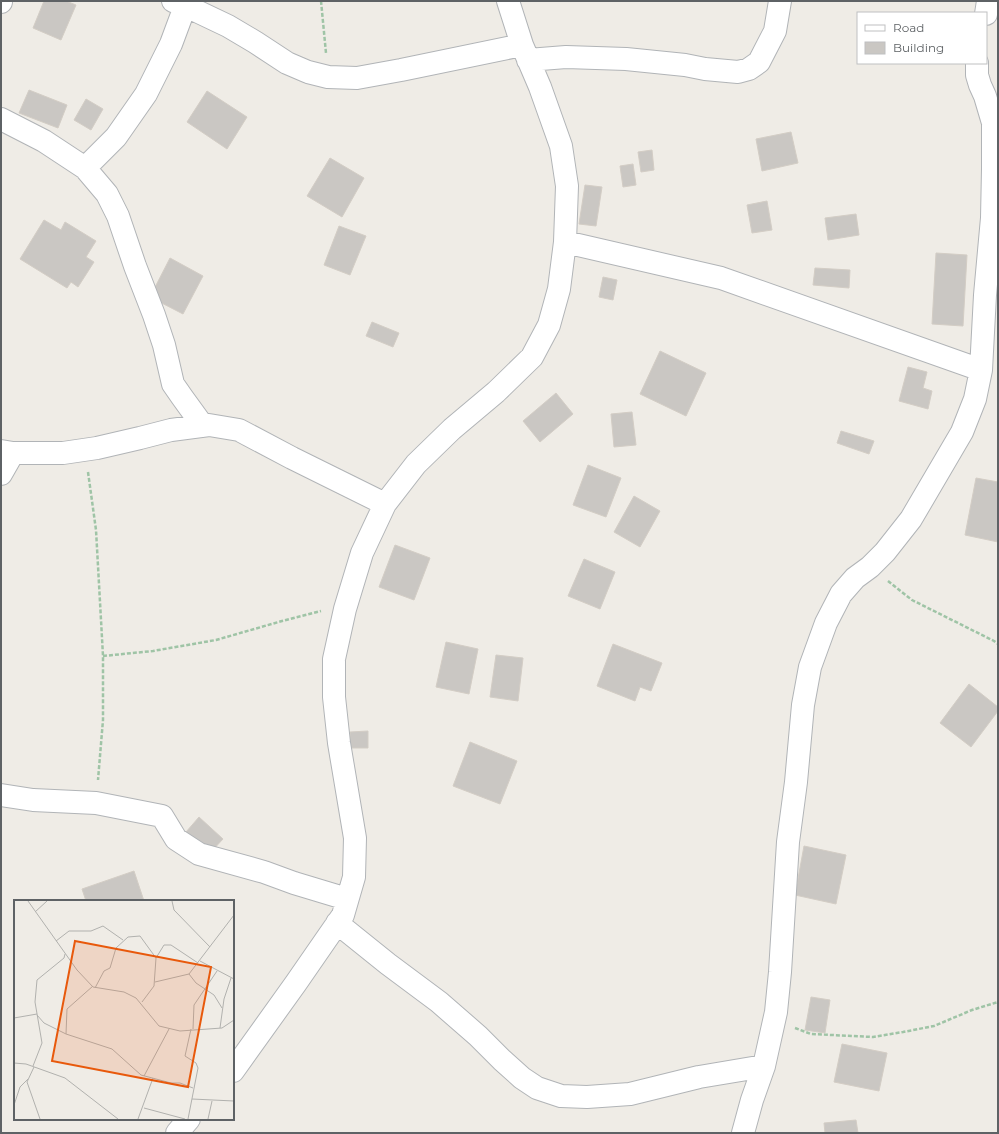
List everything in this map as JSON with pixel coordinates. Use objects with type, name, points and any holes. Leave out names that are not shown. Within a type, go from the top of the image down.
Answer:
[{"type":"street","points":[[234,1070],[343,915],[354,877],[355,838],[339,743],[334,697],[334,659],[345,609],[362,553],[385,504],[416,464],[452,429],[496,392],[532,357],[551,318],[559,289],[565,242],[567,186],[561,146],[540,87],[525,52],[508,1]]},
{"type":"street","points":[[85,168],[116,136],[146,94],[171,44],[182,3],[228,26],[287,63],[308,72],[328,77],[357,78],[525,52],[566,57],[626,59],[684,65],[705,70],[738,72],[749,69],[759,62],[775,31],[780,1]]},
{"type":"street","points":[[986,12],[988,1]]},
{"type":"street","points":[[743,1133],[752,1100],[764,1066],[774,1020],[780,972],[788,842],[796,782],[803,705],[810,668],[826,623],[841,594],[855,578],[870,567],[885,552],[911,520],[962,432],[975,399],[981,370],[991,295],[994,142],[992,122],[985,96],[977,75],[977,64]]},
{"type":"street","points":[[1,119],[44,141],[85,168],[107,194],[118,216],[154,315],[164,345],[173,384],[203,426]]},
{"type":"street","points":[[565,242],[721,278],[981,370]]},
{"type":"street","points":[[1,474],[7,452],[63,453],[85,450],[171,430],[209,425],[239,430],[385,504]]},
{"type":"street","points":[[1,795],[33,800],[96,803],[162,816],[176,839],[199,854],[264,872],[347,899]]},
{"type":"street","points":[[337,923],[439,1002],[478,1036],[522,1078],[537,1088],[561,1096],[587,1097],[630,1094],[700,1077],[764,1066]]},
{"type":"street","points":[[177,1133],[188,1120]]},
{"type":"path","points":[[321,1],[328,77]]},
{"type":"path","points":[[85,450],[96,530],[103,656],[103,720],[96,803]]},
{"type":"path","points":[[870,567],[912,600],[998,644]]},
{"type":"path","points":[[103,656],[153,651],[216,640],[315,612],[345,609]]},
{"type":"path","points":[[774,1020],[811,1034],[874,1037],[934,1026],[972,1010],[998,1002]]},
{"type":"building","points":[[44,1],[66,1],[76,5],[61,40],[33,28]]},
{"type":"building","points":[[29,90],[67,105],[58,128],[19,113]]},
{"type":"building","points":[[207,91],[247,117],[227,149],[187,122]]},
{"type":"building","points":[[86,99],[103,109],[91,130],[74,120]]},
{"type":"building","points":[[791,132],[798,163],[762,171],[756,139]]},
{"type":"building","points":[[652,150],[654,170],[641,172],[638,152]]},
{"type":"building","points":[[330,158],[364,178],[342,217],[307,196]]},
{"type":"building","points":[[633,164],[636,185],[623,187],[620,166]]},
{"type":"building","points":[[585,185],[602,187],[596,226],[579,224]]},
{"type":"building","points":[[767,201],[772,230],[752,233],[747,205]]},
{"type":"building","points":[[856,214],[859,235],[828,240],[825,218]]},
{"type":"building","points":[[44,220],[61,230],[65,222],[96,241],[86,257],[94,262],[78,287],[71,282],[67,288],[20,259]]},
{"type":"building","points":[[339,226],[366,236],[350,275],[324,265]]},
{"type":"building","points":[[936,253],[967,255],[963,326],[932,324]]},
{"type":"building","points":[[170,258],[203,276],[183,314],[150,297]]},
{"type":"building","points":[[815,268],[850,270],[849,288],[813,285]]},
{"type":"building","points":[[603,277],[617,280],[613,300],[599,297]]},
{"type":"building","points":[[372,322],[399,333],[393,347],[366,336]]},
{"type":"building","points":[[660,351],[706,373],[686,416],[640,394]]},
{"type":"building","points":[[908,367],[927,372],[923,388],[932,391],[928,409],[899,401]]},
{"type":"building","points":[[556,393],[573,414],[540,442],[523,421]]},
{"type":"building","points":[[632,412],[636,445],[614,447],[611,414]]},
{"type":"building","points":[[841,431],[874,441],[869,454],[837,443]]},
{"type":"building","points":[[588,465],[621,478],[606,517],[573,505]]},
{"type":"building","points":[[976,478],[998,482],[998,542],[965,535]]},
{"type":"building","points":[[634,496],[660,511],[640,547],[614,532]]},
{"type":"building","points":[[395,545],[430,558],[414,600],[379,587]]},
{"type":"building","points":[[584,559],[615,572],[600,609],[568,596]]},
{"type":"building","points":[[446,642],[478,649],[469,694],[436,687]]},
{"type":"building","points":[[613,644],[662,663],[651,691],[640,687],[635,701],[597,686]]},
{"type":"building","points":[[496,655],[523,658],[518,701],[490,697]]},
{"type":"building","points":[[969,684],[998,707],[998,711],[971,747],[940,723]]},
{"type":"building","points":[[368,731],[368,748],[351,748],[350,732]]},
{"type":"building","points":[[470,742],[517,761],[500,804],[453,786]]},
{"type":"building","points":[[199,817],[223,839],[210,853],[186,832]]},
{"type":"building","points":[[804,846],[846,855],[836,904],[795,895]]},
{"type":"building","points":[[134,871],[144,900],[86,900],[82,889]]},
{"type":"building","points":[[811,997],[830,1000],[825,1033],[805,1030]]},
{"type":"building","points":[[842,1044],[887,1053],[879,1091],[834,1082]]},
{"type":"building","points":[[856,1120],[858,1133],[825,1133],[824,1123]]}]
